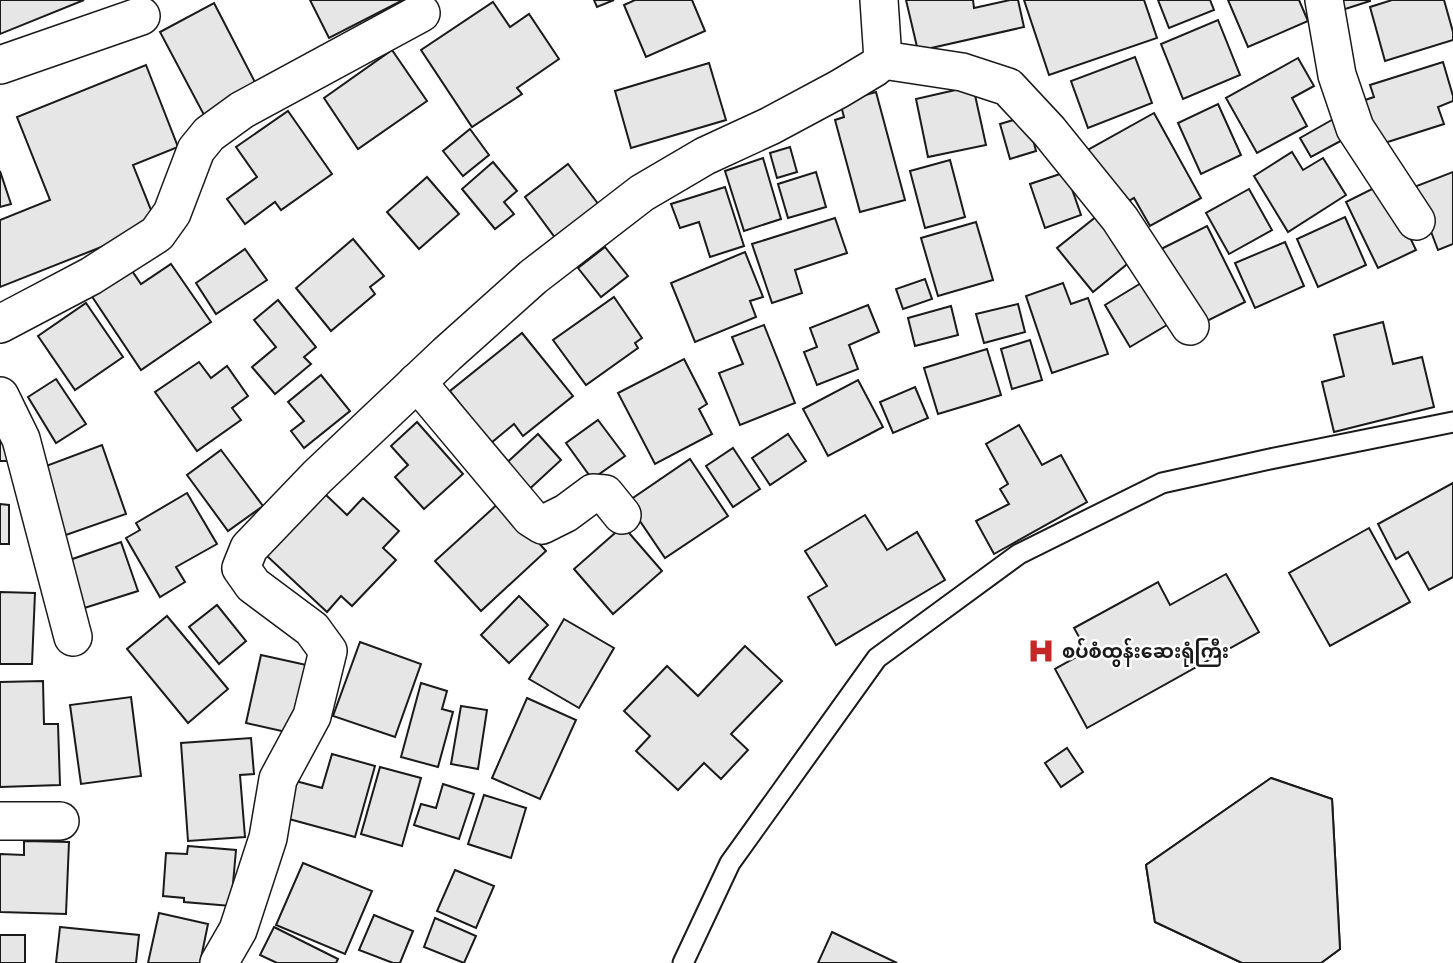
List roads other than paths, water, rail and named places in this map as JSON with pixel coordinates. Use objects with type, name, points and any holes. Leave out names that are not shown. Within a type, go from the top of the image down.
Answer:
[{"type":"street","points":[[879,0],[883,60]]},
{"type":"street","points":[[1324,0],[1337,75],[1355,128],[1416,221]]},
{"type":"street","points":[[0,324],[91,276],[157,234],[172,213],[196,149],[209,134],[242,110],[421,13]]},
{"type":"street","points":[[0,65],[141,16]]},
{"type":"street","points":[[883,60],[962,72],[1008,87],[1049,131],[1120,219],[1190,326]]},
{"type":"street","points":[[219,963],[238,930],[268,838],[278,779],[312,716],[328,651],[312,629],[253,585],[240,568],[249,548],[317,477],[416,382],[533,277],[642,193],[705,156],[770,126],[839,89],[883,60]]},
{"type":"street","points":[[416,382],[531,518],[542,525],[566,513],[593,493],[605,494],[622,515]]},
{"type":"street","points":[[0,396],[20,439],[73,637]]},
{"type":"street","points":[[0,821],[60,821]]},
{"type":"lane","points":[[684,963],[730,863],[877,658],[1019,554],[1161,484],[1453,422]]},
{"type":"place","name":"စပ်စံထွန်းဆေးရုံကြီး","points":[[1041,651]]}]
